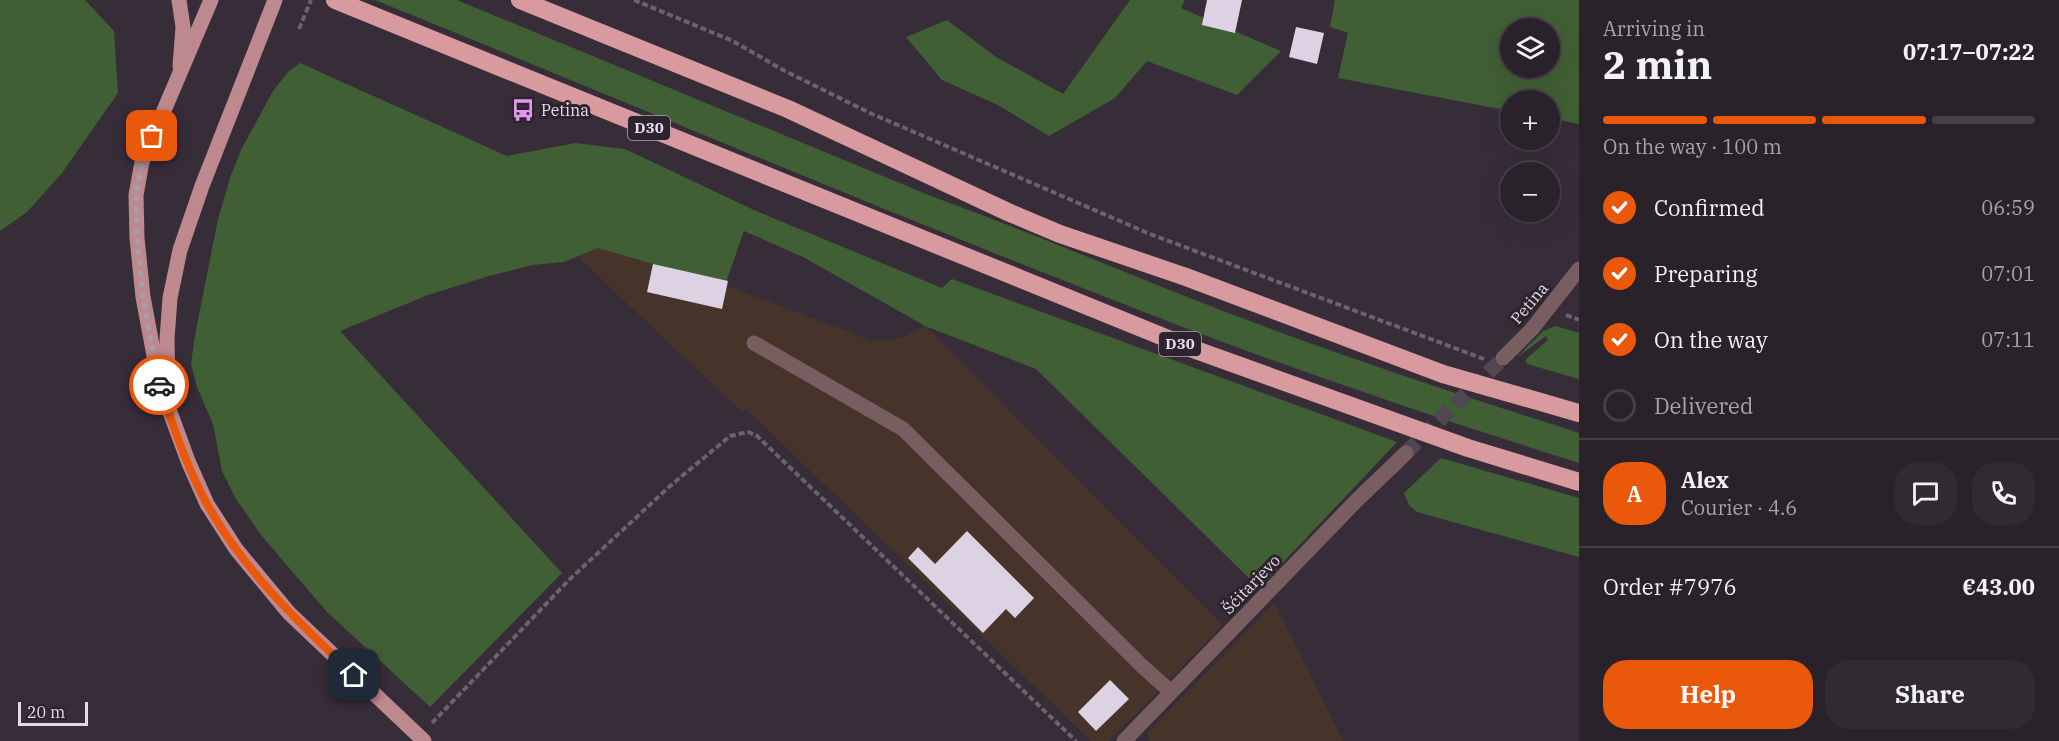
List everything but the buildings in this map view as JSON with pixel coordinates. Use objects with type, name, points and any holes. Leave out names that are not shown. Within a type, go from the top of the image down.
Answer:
[{"type":"highway","name":"D30","points":[[335,0],[1193,350],[1468,448],[1579,482]]},
{"type":"highway","points":[[520,0],[788,109],[1060,234],[1186,277],[1443,374],[1579,413]]},
{"type":"main road","points":[[179,0],[183,27],[179,79]]},
{"type":"main road","points":[[211,0],[142,162],[136,195],[137,238],[143,297],[154,361],[168,409],[207,504],[236,549],[289,613],[422,739]]},
{"type":"main road","points":[[168,409],[167,339],[170,298],[180,250],[202,186],[275,0]]},
{"type":"street","name":"Petina","points":[[1497,360],[1532,329],[1579,269]]},
{"type":"street","points":[[754,343],[903,429],[1171,692]]},
{"type":"street","name":"Šćitarjevo","points":[[1124,741],[1357,500],[1406,453]]},
{"type":"path","points":[[298,29],[311,0]]},
{"type":"path","points":[[634,0],[733,41],[785,71],[870,113],[1149,234],[1497,360]]},
{"type":"path","points":[[422,739],[570,579],[653,501],[720,443],[730,436],[748,432],[756,435],[1076,741]]},
{"type":"shaded area","points":[[598,248],[725,285],[873,341],[899,339],[925,326],[1223,625],[1109,741],[1091,741],[746,409],[742,412],[578,257]]},
{"type":"shaded area","points":[[1275,603],[1343,741],[1150,741],[1147,733]]},
{"type":"green space","points":[[0,0],[85,0],[114,31],[118,93],[62,173],[27,212],[0,231]]},
{"type":"green space","points":[[375,0],[457,0],[931,196],[1238,317],[1393,372],[1579,433],[1579,463],[1376,397],[1175,324],[874,205]]},
{"type":"green space","points":[[1130,0],[1185,0],[1181,8],[1281,51],[1237,95],[1147,61],[1115,98],[1049,136],[998,105],[942,80],[906,37],[947,20],[996,57],[1063,94]]},
{"type":"green space","points":[[1335,0],[1579,0],[1579,124],[1560,120],[1560,90],[1500,90],[1500,109],[1338,78],[1348,33],[1330,27]]},
{"type":"green space","points":[[300,63],[507,156],[575,143],[625,149],[756,211],[942,288],[952,279],[1397,442],[1259,588],[1036,369],[925,326],[805,258],[744,231],[725,285],[598,248],[564,262],[532,265],[489,276],[428,295],[340,331],[562,573],[430,707],[327,612],[261,535],[236,499],[222,471],[213,424],[197,387],[191,364],[218,219],[231,175],[242,148],[273,91],[288,72]]},
{"type":"green space","points":[[1556,326],[1579,333],[1579,379],[1527,364],[1525,360],[1548,340],[1546,336],[1516,358],[1543,331]]},
{"type":"green space","points":[[1441,458],[1579,498],[1579,557],[1417,512],[1409,505],[1404,493]]},
{"type":"tunnel","points":[[1406,453],[1503,358]]},
{"type":"way so far","points":[[152,136],[142,162],[136,195],[137,238],[143,297],[159,385]]},
{"type":"place","name":"Petina","points":[[523,110]]},
{"type":"route","points":[[159,385],[207,504],[236,549],[289,613],[354,675]]}]
